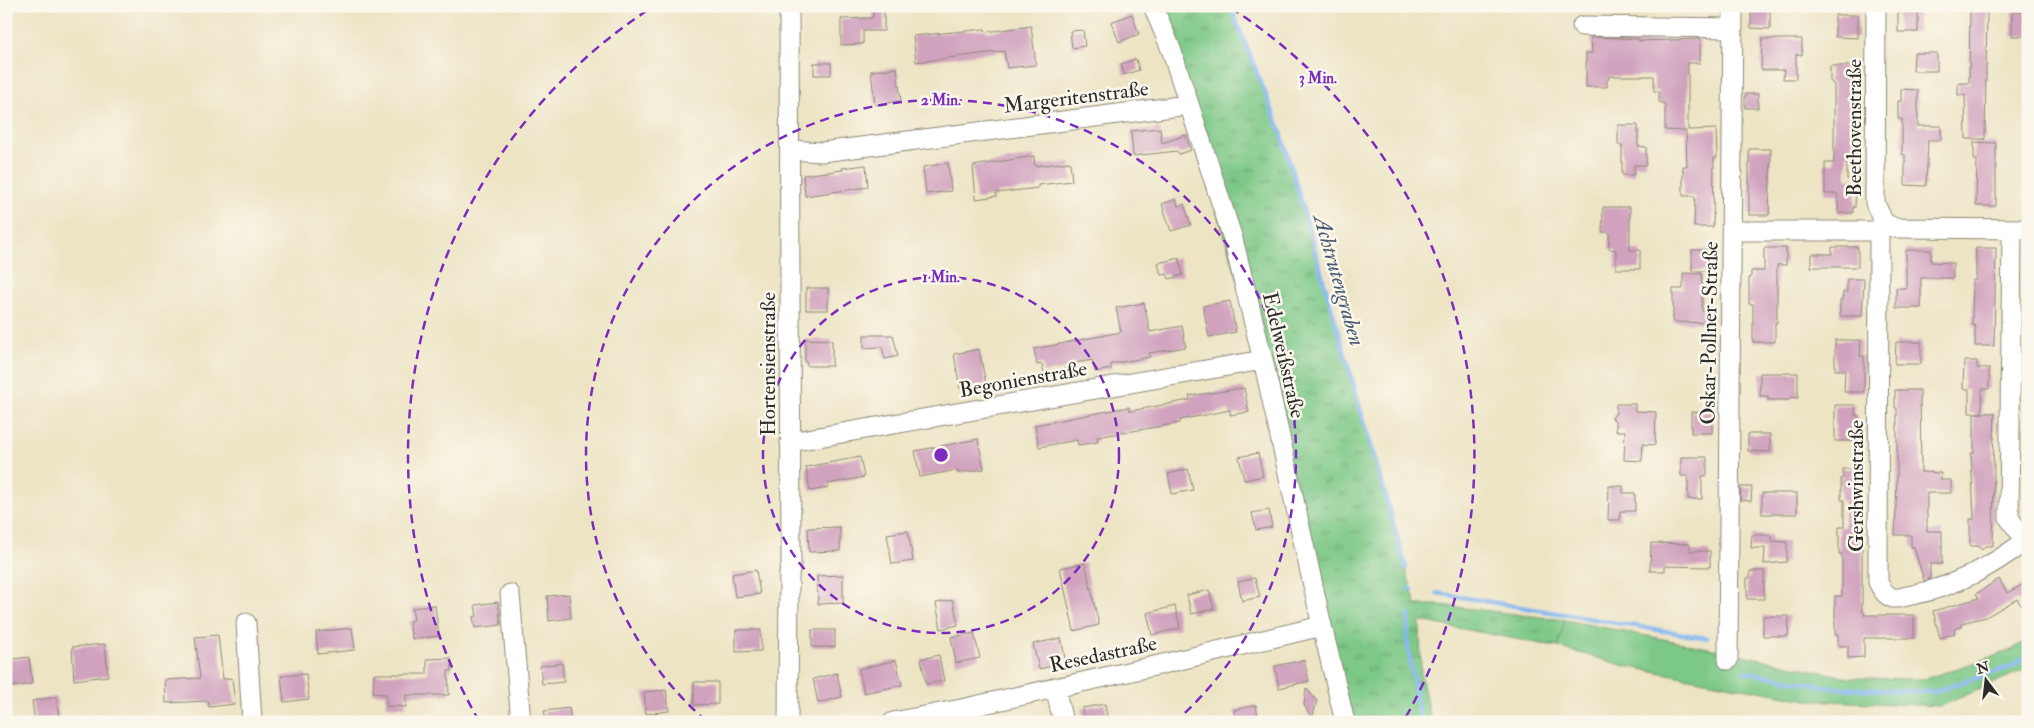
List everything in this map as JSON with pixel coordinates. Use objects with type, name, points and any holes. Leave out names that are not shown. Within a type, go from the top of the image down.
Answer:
[{"type":"street","name":"Hortensienstraße","points":[[788,722],[788,574],[791,565],[789,6]]},
{"type":"street","name":"Edelweißstraße","points":[[1153,6],[1171,49],[1234,239],[1322,626],[1346,722]]},
{"type":"street","name":"Oskar-Pollner-Straße","points":[[1728,660],[1733,231],[1733,6]]},
{"type":"street","name":"Beethovenstraße","points":[[1876,6],[1875,203],[1882,227]]},
{"type":"street","points":[[1582,26],[1733,28]]},
{"type":"street","name":"Margeritenstraße","points":[[790,150],[822,152],[1188,105]]},
{"type":"street","name":"Beethovenstraße","points":[[1733,231],[1882,227],[2020,229]]},
{"type":"street","name":"Gershwinstraße","points":[[1882,227],[1878,582],[1884,593],[1894,598],[1926,592],[1960,582],[2008,555],[2027,540],[2009,518],[2020,229]]},
{"type":"street","name":"Begonienstraße","points":[[790,442],[1263,360]]},
{"type":"street","points":[[510,594],[521,722]]},
{"type":"street","points":[[246,623],[252,722]]},
{"type":"street","name":"Resedastraße","points":[[893,722],[1322,626]]},
{"type":"street","points":[[1055,687],[1063,722]]},
{"type":"green space","points":[[1153,6],[1230,6],[1281,132],[1416,605],[1440,605],[1565,620],[1558,647],[1420,621],[1421,675],[1431,722],[1345,722],[1263,360]]},
{"type":"green space","points":[[1565,620],[1850,678],[1925,679],[2012,650],[2028,638],[2028,668],[1941,706],[1807,700],[1625,666],[1558,647]]},
{"type":"building","points":[[1751,9],[1770,9],[1770,29],[1751,28]]},
{"type":"building","points":[[873,10],[884,10],[884,31],[863,31],[863,44],[841,45],[841,19],[873,18]]},
{"type":"building","points":[[1970,10],[1987,10],[1985,139],[1966,139],[1965,95],[1958,95],[1958,83],[1969,83]]},
{"type":"building","points":[[1898,12],[1918,12],[1918,32],[1898,32]]},
{"type":"building","points":[[2012,12],[2028,13],[2028,36],[2012,36]]},
{"type":"building","points":[[1132,14],[1139,34],[1119,42],[1111,22]]},
{"type":"building","points":[[1835,15],[1858,15],[1858,38],[1835,37]]},
{"type":"building","points":[[1031,26],[1036,65],[1007,68],[1004,51],[916,62],[913,36],[985,29],[986,32]]},
{"type":"building","points":[[1083,30],[1085,46],[1072,48],[1070,31]]},
{"type":"building","points":[[1591,37],[1639,39],[1639,41],[1700,39],[1700,63],[1688,63],[1688,130],[1716,129],[1717,158],[1714,158],[1713,227],[1694,227],[1695,196],[1683,196],[1683,166],[1687,166],[1686,131],[1665,130],[1665,104],[1659,102],[1659,91],[1654,91],[1654,76],[1609,76],[1607,87],[1586,87],[1586,53],[1592,53]]},
{"type":"building","points":[[1762,39],[1802,39],[1802,55],[1796,54],[1796,79],[1783,79],[1784,70],[1761,70]]},
{"type":"building","points":[[1914,53],[1937,53],[1937,71],[1913,71]]},
{"type":"building","points":[[1136,59],[1139,70],[1124,75],[1121,64]]},
{"type":"building","points":[[814,63],[831,63],[831,75],[814,75]]},
{"type":"building","points":[[1830,66],[1856,66],[1853,154],[1847,154],[1847,179],[1856,179],[1855,208],[1853,207],[1853,213],[1838,213],[1838,194],[1825,194],[1825,163],[1834,163],[1834,85],[1830,81]]},
{"type":"building","points":[[897,68],[901,101],[875,105],[871,71]]},
{"type":"building","points":[[1901,89],[1918,90],[1918,126],[1941,126],[1941,140],[1928,140],[1926,186],[1905,185],[1905,155],[1902,154],[1902,119],[1898,119],[1898,101],[1901,101]]},
{"type":"building","points":[[1745,94],[1758,94],[1758,108],[1745,108]]},
{"type":"building","points":[[1618,125],[1638,125],[1638,146],[1646,147],[1646,165],[1634,165],[1634,175],[1622,175],[1622,145],[1618,145]]},
{"type":"building","points":[[1160,128],[1162,143],[1186,135],[1191,150],[1179,154],[1177,151],[1133,156],[1131,131]]},
{"type":"building","points":[[1974,142],[1996,143],[1996,206],[1976,206],[1977,160],[1974,160]]},
{"type":"building","points":[[1749,149],[1771,149],[1769,215],[1749,215]]},
{"type":"building","points":[[1034,156],[1035,166],[1070,162],[1072,181],[1038,185],[1038,188],[996,193],[997,196],[976,199],[973,166]]},
{"type":"building","points":[[948,163],[951,191],[926,194],[923,167]]},
{"type":"building","points":[[866,165],[868,187],[805,196],[803,175]]},
{"type":"building","points":[[1176,199],[1178,206],[1184,204],[1191,225],[1171,231],[1162,204]]},
{"type":"building","points":[[1603,207],[1630,207],[1630,250],[1640,250],[1640,269],[1616,269],[1616,250],[1609,249],[1609,232],[1602,232]]},
{"type":"building","points":[[1832,247],[1858,247],[1858,267],[1811,267],[1811,254],[1832,254]]},
{"type":"building","points":[[1764,248],[1786,248],[1786,265],[1777,265],[1777,323],[1775,323],[1775,342],[1753,342],[1753,304],[1749,304],[1749,278],[1751,278],[1751,271],[1764,271]]},
{"type":"building","points":[[1976,248],[1996,248],[1994,346],[1975,346],[1975,326],[1972,325],[1973,280],[1976,280]]},
{"type":"building","points":[[1692,250],[1713,250],[1713,271],[1692,271]]},
{"type":"building","points":[[1906,250],[1931,250],[1931,262],[1953,263],[1953,278],[1921,278],[1921,308],[1896,308],[1896,288],[1906,288]]},
{"type":"building","points":[[1179,258],[1183,275],[1169,279],[1167,274],[1161,275],[1158,263]]},
{"type":"building","points":[[1683,273],[1702,274],[1702,311],[1714,311],[1714,323],[1673,322],[1673,289],[1683,289]]},
{"type":"building","points":[[1847,279],[1864,279],[1862,316],[1840,316],[1840,300],[1842,300],[1843,292],[1847,292]]},
{"type":"building","points":[[806,288],[828,288],[828,310],[806,310]]},
{"type":"building","points":[[1230,301],[1236,332],[1209,337],[1203,306]]},
{"type":"building","points":[[1144,303],[1150,332],[1182,326],[1186,347],[1149,353],[1150,357],[1111,364],[1111,369],[1095,372],[1092,360],[1070,364],[1071,368],[1044,373],[1042,364],[1037,365],[1034,349],[1121,332],[1116,308]]},
{"type":"building","points":[[864,335],[893,335],[898,356],[885,359],[882,347],[864,348]]},
{"type":"building","points":[[805,339],[832,340],[832,366],[808,366],[805,361]]},
{"type":"building","points":[[1835,340],[1861,340],[1860,356],[1864,356],[1864,392],[1844,392],[1845,370],[1835,370]]},
{"type":"building","points":[[1896,342],[1921,342],[1921,364],[1895,364]]},
{"type":"building","points":[[979,349],[986,384],[960,389],[954,354]]},
{"type":"building","points":[[1964,361],[1977,361],[1977,368],[1989,368],[1989,389],[1982,389],[1982,413],[1969,413],[1969,389],[1963,389]]},
{"type":"building","points":[[1760,373],[1798,373],[1798,398],[1790,397],[1790,400],[1768,400],[1768,396],[1760,396]]},
{"type":"building","points":[[1244,388],[1249,412],[1230,415],[1230,410],[1180,420],[1180,423],[1097,437],[1098,442],[1078,445],[1077,440],[1039,447],[1035,425],[1129,407],[1130,411],[1190,400],[1189,396]]},
{"type":"building","points":[[1895,390],[1920,390],[1921,472],[1941,473],[1941,480],[1951,480],[1951,493],[1927,493],[1927,531],[1942,531],[1942,564],[1930,564],[1930,579],[1924,581],[1914,547],[1911,547],[1911,535],[1895,535],[1897,408],[1895,408]]},
{"type":"building","points":[[1616,404],[1635,404],[1635,411],[1656,412],[1655,445],[1643,444],[1642,461],[1624,460],[1625,431],[1616,431],[1616,422],[1612,418],[1616,413]]},
{"type":"building","points":[[1835,405],[1855,405],[1855,415],[1858,415],[1858,441],[1835,441]]},
{"type":"building","points":[[1691,412],[1712,412],[1712,433],[1691,433]]},
{"type":"building","points":[[1974,413],[1995,413],[1993,546],[1985,546],[1982,550],[1978,546],[1970,546],[1970,519],[1974,519],[1971,453],[1974,453]]},
{"type":"building","points":[[1748,434],[1770,434],[1770,452],[1748,451]]},
{"type":"building","points":[[978,439],[984,469],[958,473],[957,470],[920,477],[915,451]]},
{"type":"building","points":[[1258,453],[1263,476],[1244,480],[1239,457]]},
{"type":"building","points":[[860,457],[864,477],[828,484],[828,488],[810,491],[806,467]]},
{"type":"building","points":[[1681,457],[1707,457],[1707,476],[1702,476],[1702,499],[1688,499],[1688,476],[1681,476]]},
{"type":"building","points":[[1188,469],[1193,490],[1172,494],[1168,474]]},
{"type":"building","points":[[1843,469],[1858,469],[1858,478],[1860,478],[1860,500],[1856,500],[1856,527],[1862,527],[1862,611],[1864,615],[1914,615],[1914,638],[1864,638],[1864,657],[1848,658],[1848,646],[1838,646],[1838,635],[1835,635],[1835,596],[1842,596],[1842,554],[1839,554],[1839,527],[1844,527],[1844,500],[1841,500]]},
{"type":"building","points":[[1609,486],[1623,486],[1623,493],[1635,493],[1635,511],[1620,511],[1620,520],[1608,520]]},
{"type":"building","points":[[1741,487],[1752,487],[1751,501],[1740,500]]},
{"type":"building","points":[[1762,493],[1797,493],[1797,514],[1762,514]]},
{"type":"building","points":[[1269,510],[1272,527],[1256,530],[1252,513]]},
{"type":"building","points":[[840,527],[840,551],[809,552],[808,528]]},
{"type":"building","points":[[908,531],[913,561],[892,564],[887,534]]},
{"type":"building","points":[[1752,535],[1771,535],[1771,541],[1787,542],[1787,562],[1764,564],[1765,548],[1751,548]]},
{"type":"building","points":[[1651,543],[1690,544],[1690,551],[1710,551],[1710,567],[1665,566],[1665,571],[1650,571]]},
{"type":"building","points":[[1085,563],[1099,625],[1074,631],[1060,568]]},
{"type":"building","points":[[756,570],[760,594],[735,597],[732,574]]},
{"type":"building","points":[[1750,571],[1764,571],[1764,599],[1747,599],[1747,578],[1750,578]]},
{"type":"building","points":[[843,575],[843,603],[818,604],[817,576]]},
{"type":"building","points":[[1255,578],[1260,597],[1242,601],[1238,582]]},
{"type":"building","points":[[1999,579],[2007,593],[2028,582],[2028,615],[2017,599],[1986,617],[1962,623],[1962,627],[1954,629],[1955,633],[1940,638],[1933,611],[1979,598],[1976,594]]},
{"type":"building","points":[[1209,590],[1214,609],[1191,614],[1187,595]]},
{"type":"building","points":[[569,594],[571,618],[549,621],[547,596]]},
{"type":"building","points":[[953,600],[958,625],[941,629],[936,603]]},
{"type":"building","points":[[498,602],[501,625],[475,628],[473,617],[477,616],[475,605]]},
{"type":"building","points":[[435,605],[439,636],[412,639],[409,621],[414,620],[412,608]]},
{"type":"building","points":[[1175,606],[1180,628],[1152,635],[1147,613]]},
{"type":"building","points":[[1763,616],[1789,616],[1788,636],[1763,636]]},
{"type":"building","points":[[352,628],[355,650],[318,654],[316,632]]},
{"type":"building","points":[[736,630],[761,630],[761,651],[736,652]]},
{"type":"building","points":[[812,630],[835,630],[835,647],[812,647]]},
{"type":"building","points":[[974,633],[980,658],[956,663],[951,637]]},
{"type":"building","points":[[218,635],[223,679],[232,678],[235,704],[209,707],[208,701],[166,703],[165,680],[200,678],[195,637]]},
{"type":"building","points":[[1061,638],[1066,663],[1039,669],[1033,644]]},
{"type":"building","points":[[105,644],[108,676],[74,680],[72,647]]},
{"type":"building","points":[[939,655],[944,681],[926,684],[921,659]]},
{"type":"building","points":[[29,657],[32,684],[9,687],[6,660]]},
{"type":"building","points":[[451,658],[452,671],[448,671],[449,695],[406,695],[406,707],[386,706],[386,694],[373,693],[374,674],[427,674],[427,659]]},
{"type":"building","points":[[896,660],[902,685],[864,693],[859,669]]},
{"type":"building","points":[[1304,660],[1309,681],[1279,688],[1275,666]]},
{"type":"building","points":[[562,663],[564,682],[542,684],[540,666]]},
{"type":"building","points":[[837,673],[842,697],[818,703],[813,679]]},
{"type":"building","points":[[306,674],[309,699],[284,702],[281,676]]},
{"type":"building","points":[[694,682],[718,682],[718,704],[694,705]]},
{"type":"building","points":[[1306,688],[1317,701],[1312,719],[1304,705]]},
{"type":"building","points":[[666,690],[669,711],[646,714],[644,692]]},
{"type":"building","points":[[56,697],[59,717],[35,721],[32,701]]},
{"type":"building","points":[[1105,704],[1108,722],[1084,722],[1082,708]]},
{"type":"building","points":[[1256,705],[1259,722],[1237,722],[1234,710]]},
{"type":"building","points":[[569,708],[571,722],[546,722],[544,711]]},
{"type":"waterway","name":"Achtrutengraben","points":[[1230,6],[1281,132],[1406,568]]},
{"type":"waterway","points":[[1437,593],[1707,638]]},
{"type":"waterway","points":[[1409,614],[1407,640],[1420,722]]},
{"type":"waterway","points":[[1745,672],[1835,688],[1933,692],[2013,666],[2028,656]]}]
